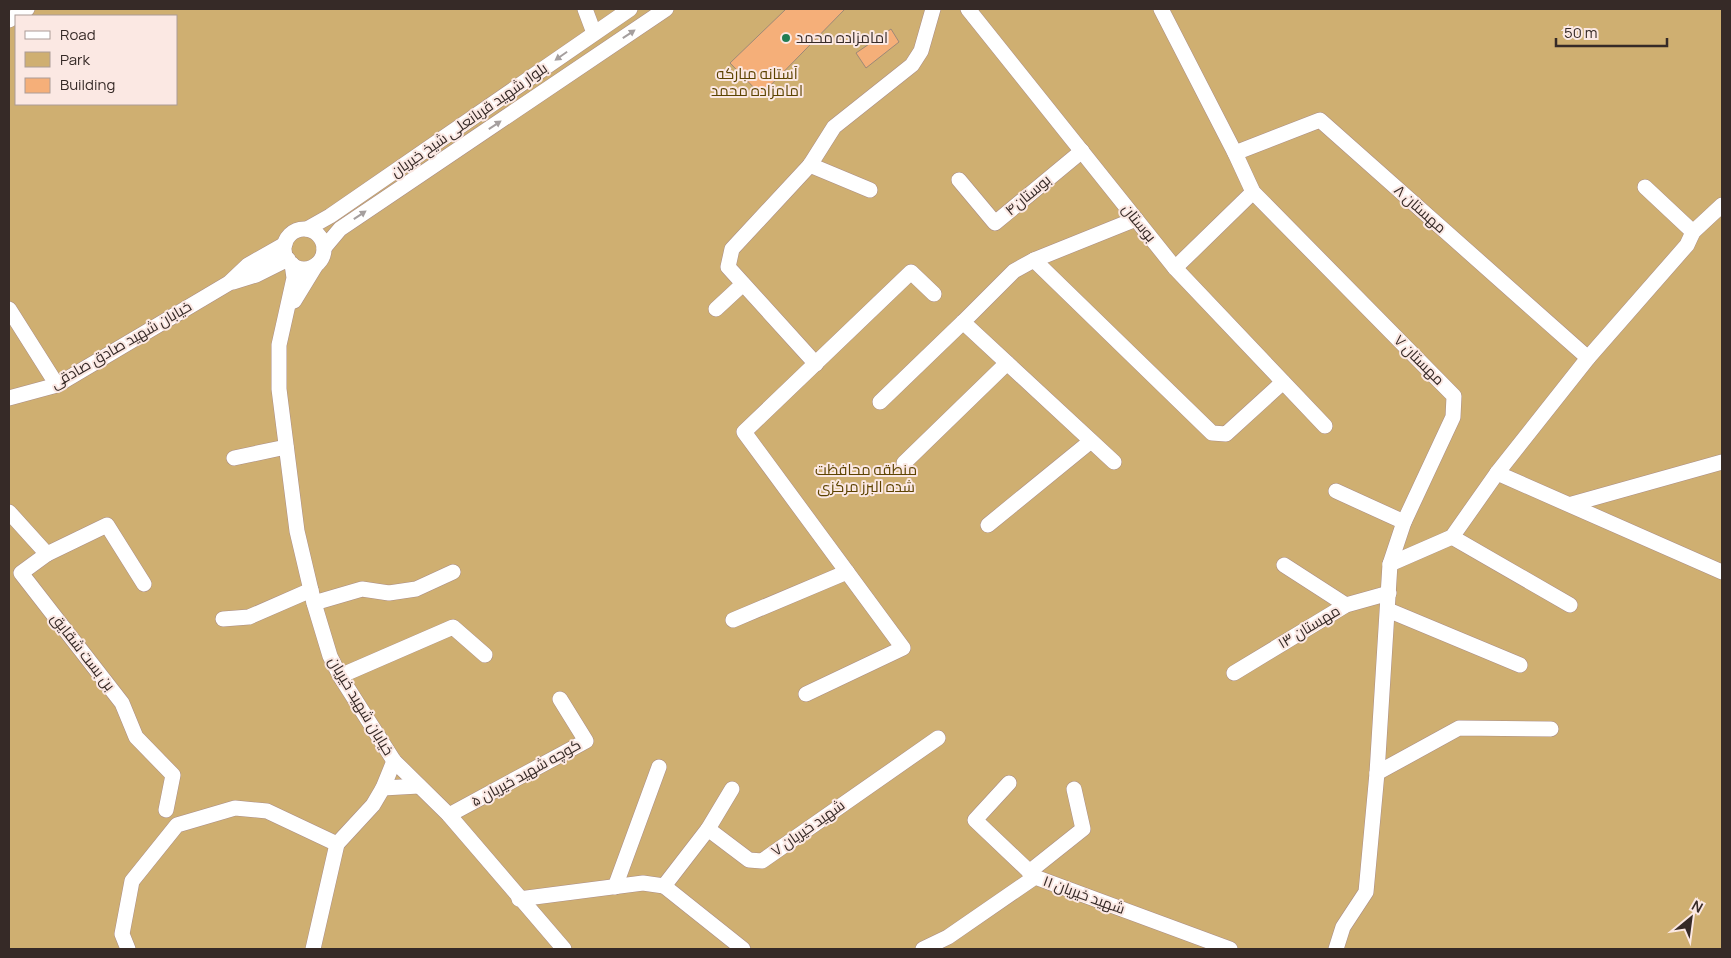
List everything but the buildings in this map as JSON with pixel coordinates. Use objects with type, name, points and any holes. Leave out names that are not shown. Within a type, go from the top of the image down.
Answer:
[{"type":"street","points":[[586,9],[594,33]]},
{"type":"street","name":"بلوار شهید قربانعلی شیخ خیریان","points":[[307,229],[330,216],[630,9]]},
{"type":"street","points":[[324,248],[340,229],[666,9]]},
{"type":"street","points":[[816,364],[728,267],[732,249],[810,165],[834,127],[912,64],[921,51],[933,9]]},
{"type":"street","name":"بوستان","points":[[968,9],[1175,268],[1324,426]]},
{"type":"street","name":"مهستان ۷","points":[[1161,9],[1253,192],[1454,396],[1453,417],[1404,522],[1390,564],[1377,773]]},
{"type":"street","name":"مهستان ۸","points":[[1235,153],[1320,120],[1588,358]]},
{"type":"street","name":"بوستان۴","points":[[959,180],[995,223],[1082,151]]},
{"type":"street","points":[[416,156],[426,172]]},
{"type":"street","points":[[810,165],[870,190]]},
{"type":"street","points":[[1646,187],[1693,232]]},
{"type":"street","points":[[1175,268],[1253,192]]},
{"type":"street","points":[[1390,564],[1452,537],[1497,473],[1588,358],[1686,245],[1693,232],[1722,205]]},
{"type":"street","points":[[880,402],[1014,271],[1034,260],[1136,219]]},
{"type":"street","points":[[312,230],[320,237],[324,248],[323,254],[287,313],[294,278],[285,252],[285,244],[287,238],[296,231],[312,230]]},
{"type":"street","points":[[230,283],[248,266],[285,244]]},
{"type":"street","points":[[1034,260],[1212,433],[1226,434],[1283,382]]},
{"type":"street","points":[[230,283],[290,262],[304,268],[316,265]]},
{"type":"street","points":[[806,694],[903,648],[744,432],[911,272],[934,294]]},
{"type":"street","name":"خیابان شهید صادق صادقی","points":[[9,398],[57,385],[230,283]]},
{"type":"street","points":[[716,309],[743,284]]},
{"type":"street","points":[[9,309],[57,385]]},
{"type":"street","name":"خیابان شهید خیریان","points":[[287,313],[279,344],[279,389],[286,447],[297,531],[312,596],[330,656],[340,676],[394,761],[449,816],[564,949]]},
{"type":"street","points":[[963,322],[1114,462]]},
{"type":"street","points":[[904,463],[1007,363]]},
{"type":"street","points":[[988,525],[1091,441]]},
{"type":"street","points":[[234,458],[286,447]]},
{"type":"street","points":[[1572,504],[1722,462]]},
{"type":"street","points":[[1497,473],[1572,504],[1722,572]]},
{"type":"street","points":[[1336,491],[1404,522]]},
{"type":"street","points":[[9,512],[48,554],[107,525],[144,584]]},
{"type":"street","points":[[1452,537],[1570,605]]},
{"type":"street","name":"بن بست شقایق","points":[[48,554],[21,573],[122,703],[136,737],[173,775],[166,810]]},
{"type":"street","points":[[1284,565],[1346,605]]},
{"type":"street","points":[[223,619],[250,617],[312,596],[362,589],[389,593],[416,589],[453,572]]},
{"type":"street","points":[[733,620],[847,572]]},
{"type":"street","name":"مهستان ۱۳","points":[[1234,673],[1346,605],[1389,593]]},
{"type":"street","points":[[1388,610],[1520,665]]},
{"type":"street","points":[[340,676],[453,627],[485,655]]},
{"type":"street","name":"کوچه شهید خیریان ۵","points":[[449,816],[586,741],[560,699]]},
{"type":"street","points":[[1336,949],[1343,927],[1366,892],[1377,773],[1459,728],[1551,729]]},
{"type":"street","name":"شهید خیریان ۷","points":[[708,829],[749,860],[762,861],[938,738]]},
{"type":"street","points":[[313,949],[337,844],[374,805],[394,761]]},
{"type":"street","points":[[615,888],[659,767]]},
{"type":"street","points":[[1009,783],[975,820],[1032,875],[1083,829],[1074,789]]},
{"type":"street","points":[[383,788],[419,786]]},
{"type":"street","points":[[664,886],[708,829],[732,789]]},
{"type":"street","points":[[128,949],[122,934],[132,881],[177,825],[235,808],[267,811],[337,844]]},
{"type":"street","name":"شهید خیریان ۱۱","points":[[923,949],[948,937],[1032,875],[1230,949]]},
{"type":"street","points":[[520,899],[643,884],[664,886],[743,949]]},
{"type":"green space","name":"منطقه محافظت شده البرز مرکزی","points":[[9,9],[1722,9],[1722,949],[9,949]]},
{"type":"place","name":"امامزاده محمد","points":[[786,38]]},
{"type":"park label","name":"آستانه مبارکه امامزاده محمد","points":[[757,82]]}]
